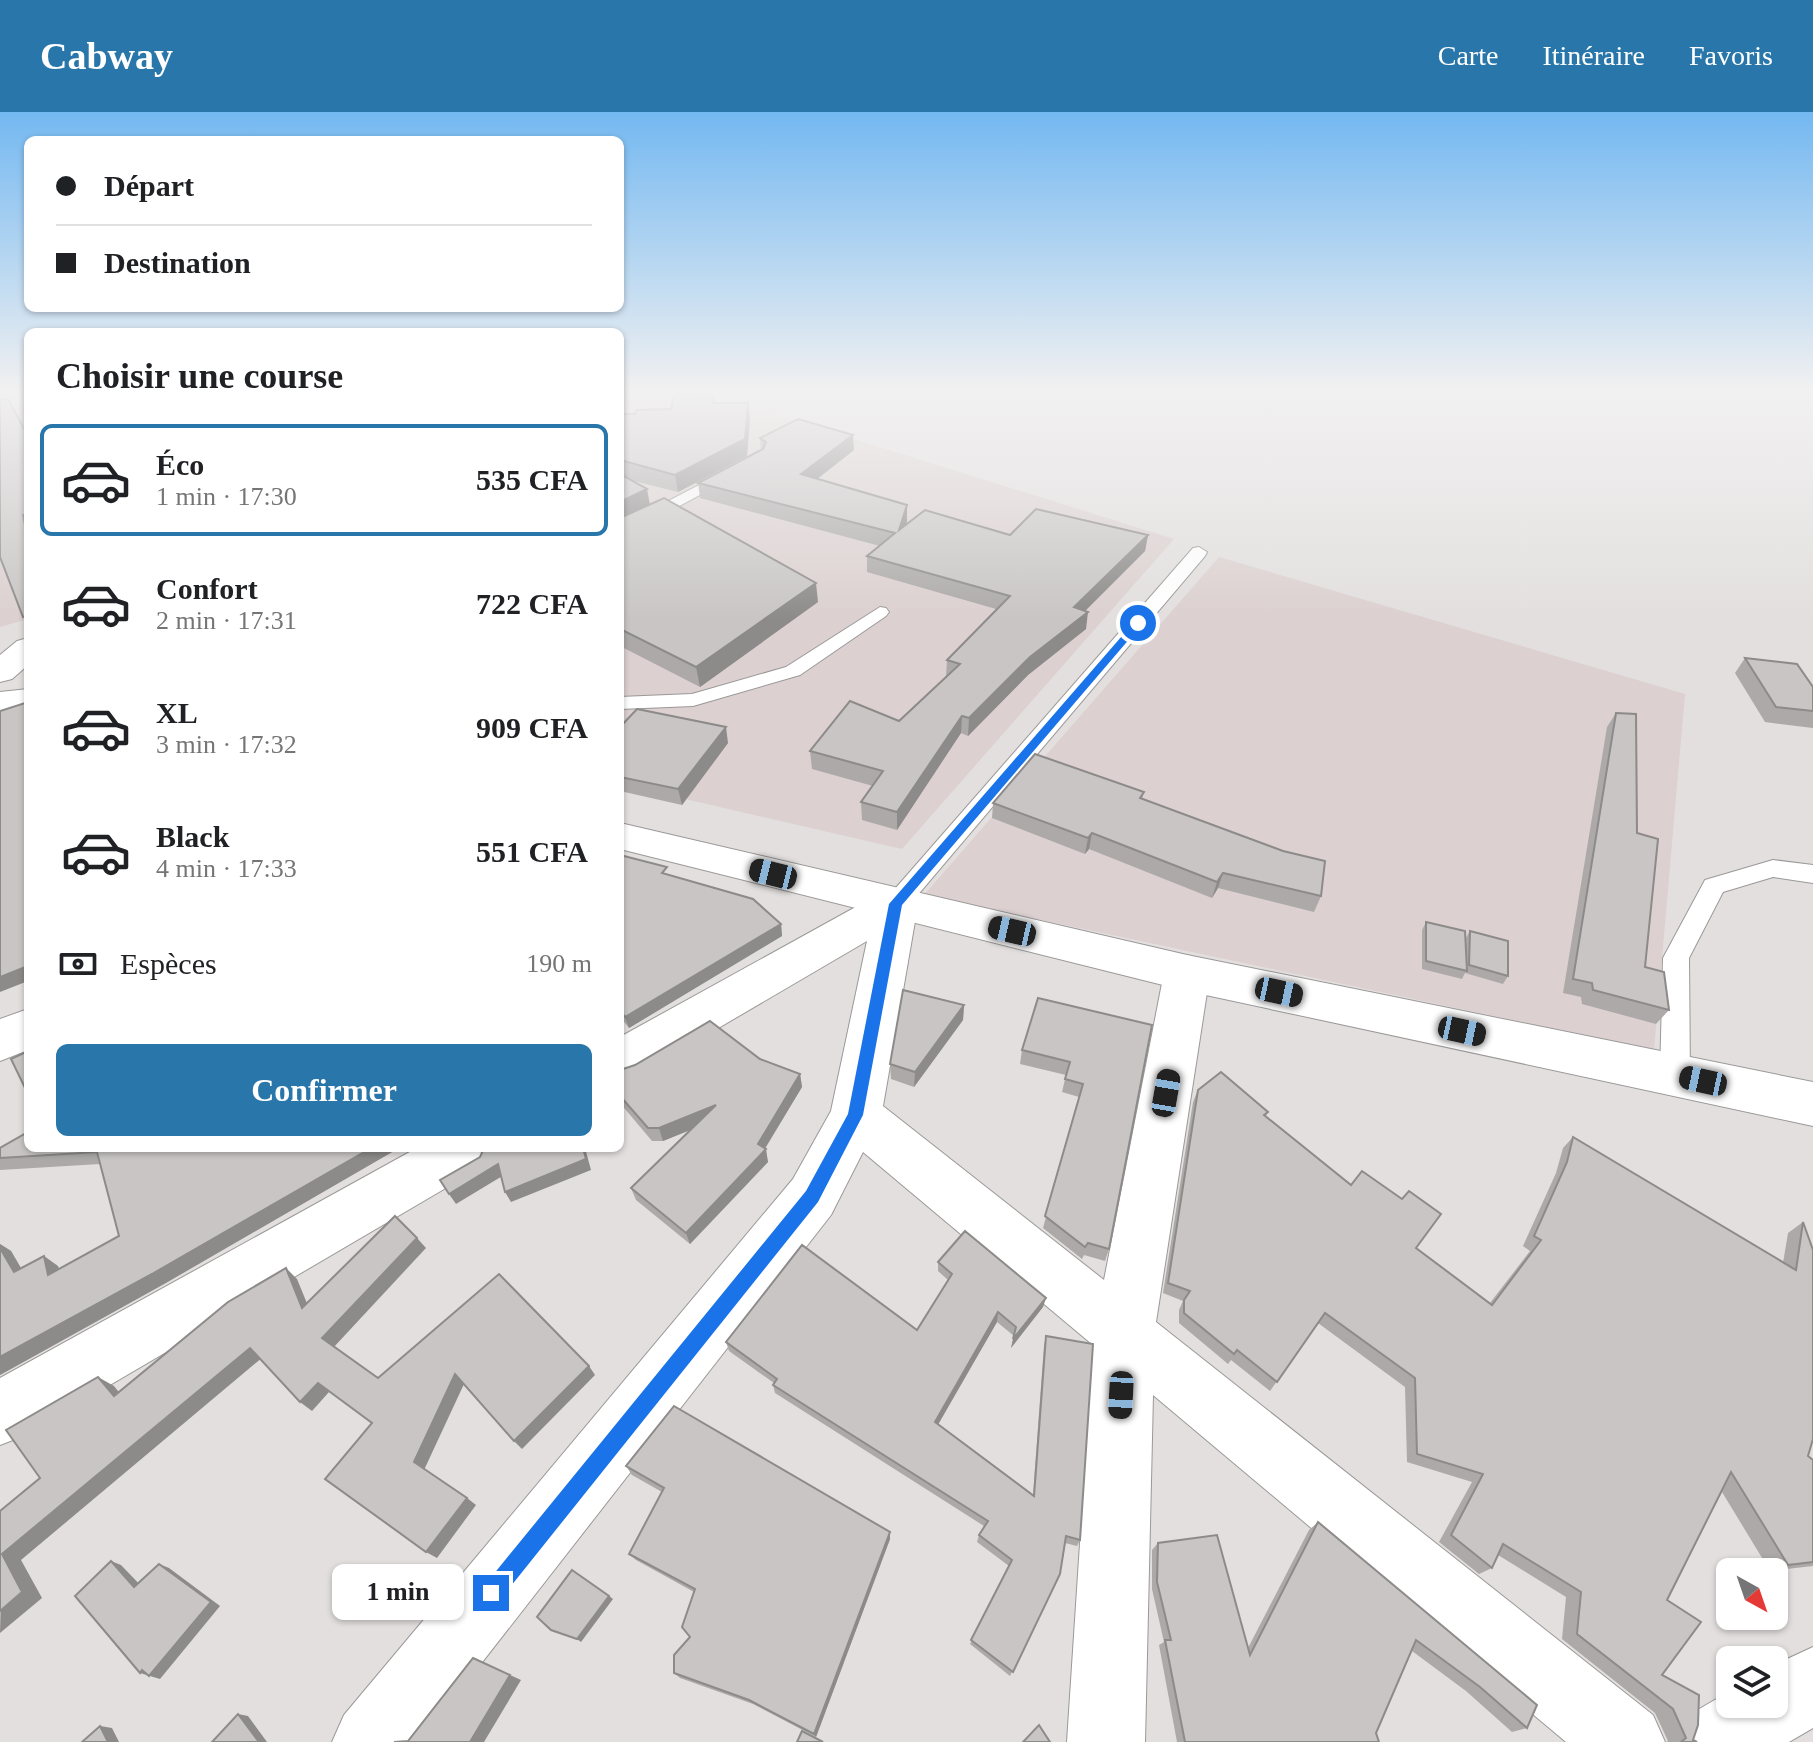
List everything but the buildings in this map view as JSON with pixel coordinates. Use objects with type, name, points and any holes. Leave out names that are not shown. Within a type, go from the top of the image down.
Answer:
[{"type":"street","points":[[0,672],[24,651]]},
{"type":"street","points":[[0,702],[24,699]]},
{"type":"street","points":[[624,837],[1187,973],[1813,1104]]},
{"type":"street","points":[[624,1059],[896,904]]},
{"type":"street","points":[[371,1742],[812,1197],[856,1115],[896,904]]},
{"type":"street","points":[[1106,1742],[1124,1332],[1187,973]]},
{"type":"street","points":[[0,1041],[24,1030]]},
{"type":"street","points":[[856,1115],[1626,1742]]},
{"type":"street","points":[[0,1413],[459,1152]]},
{"type":"street","points":[[1716,1742],[1813,1685]]},
{"type":"lane","points":[[624,531],[740,467]]},
{"type":"lane","points":[[896,904],[1199,552]]},
{"type":"lane","points":[[624,703],[693,700],[793,671],[880,612]]},
{"type":"lane","points":[[1675,1076],[1676,958],[1714,886],[1773,868],[1813,874]]},
{"type":"shaded area","points":[[0,467],[24,467],[24,620],[0,627]]},
{"type":"shaded area","points":[[624,467],[944,467],[1174,539],[902,849],[624,785]]},
{"type":"shaded area","points":[[1219,557],[1685,694],[1654,1050],[924,895]]},
{"type":"route","points":[[491,1593],[812,1197],[856,1115],[896,904],[1138,623]]}]
